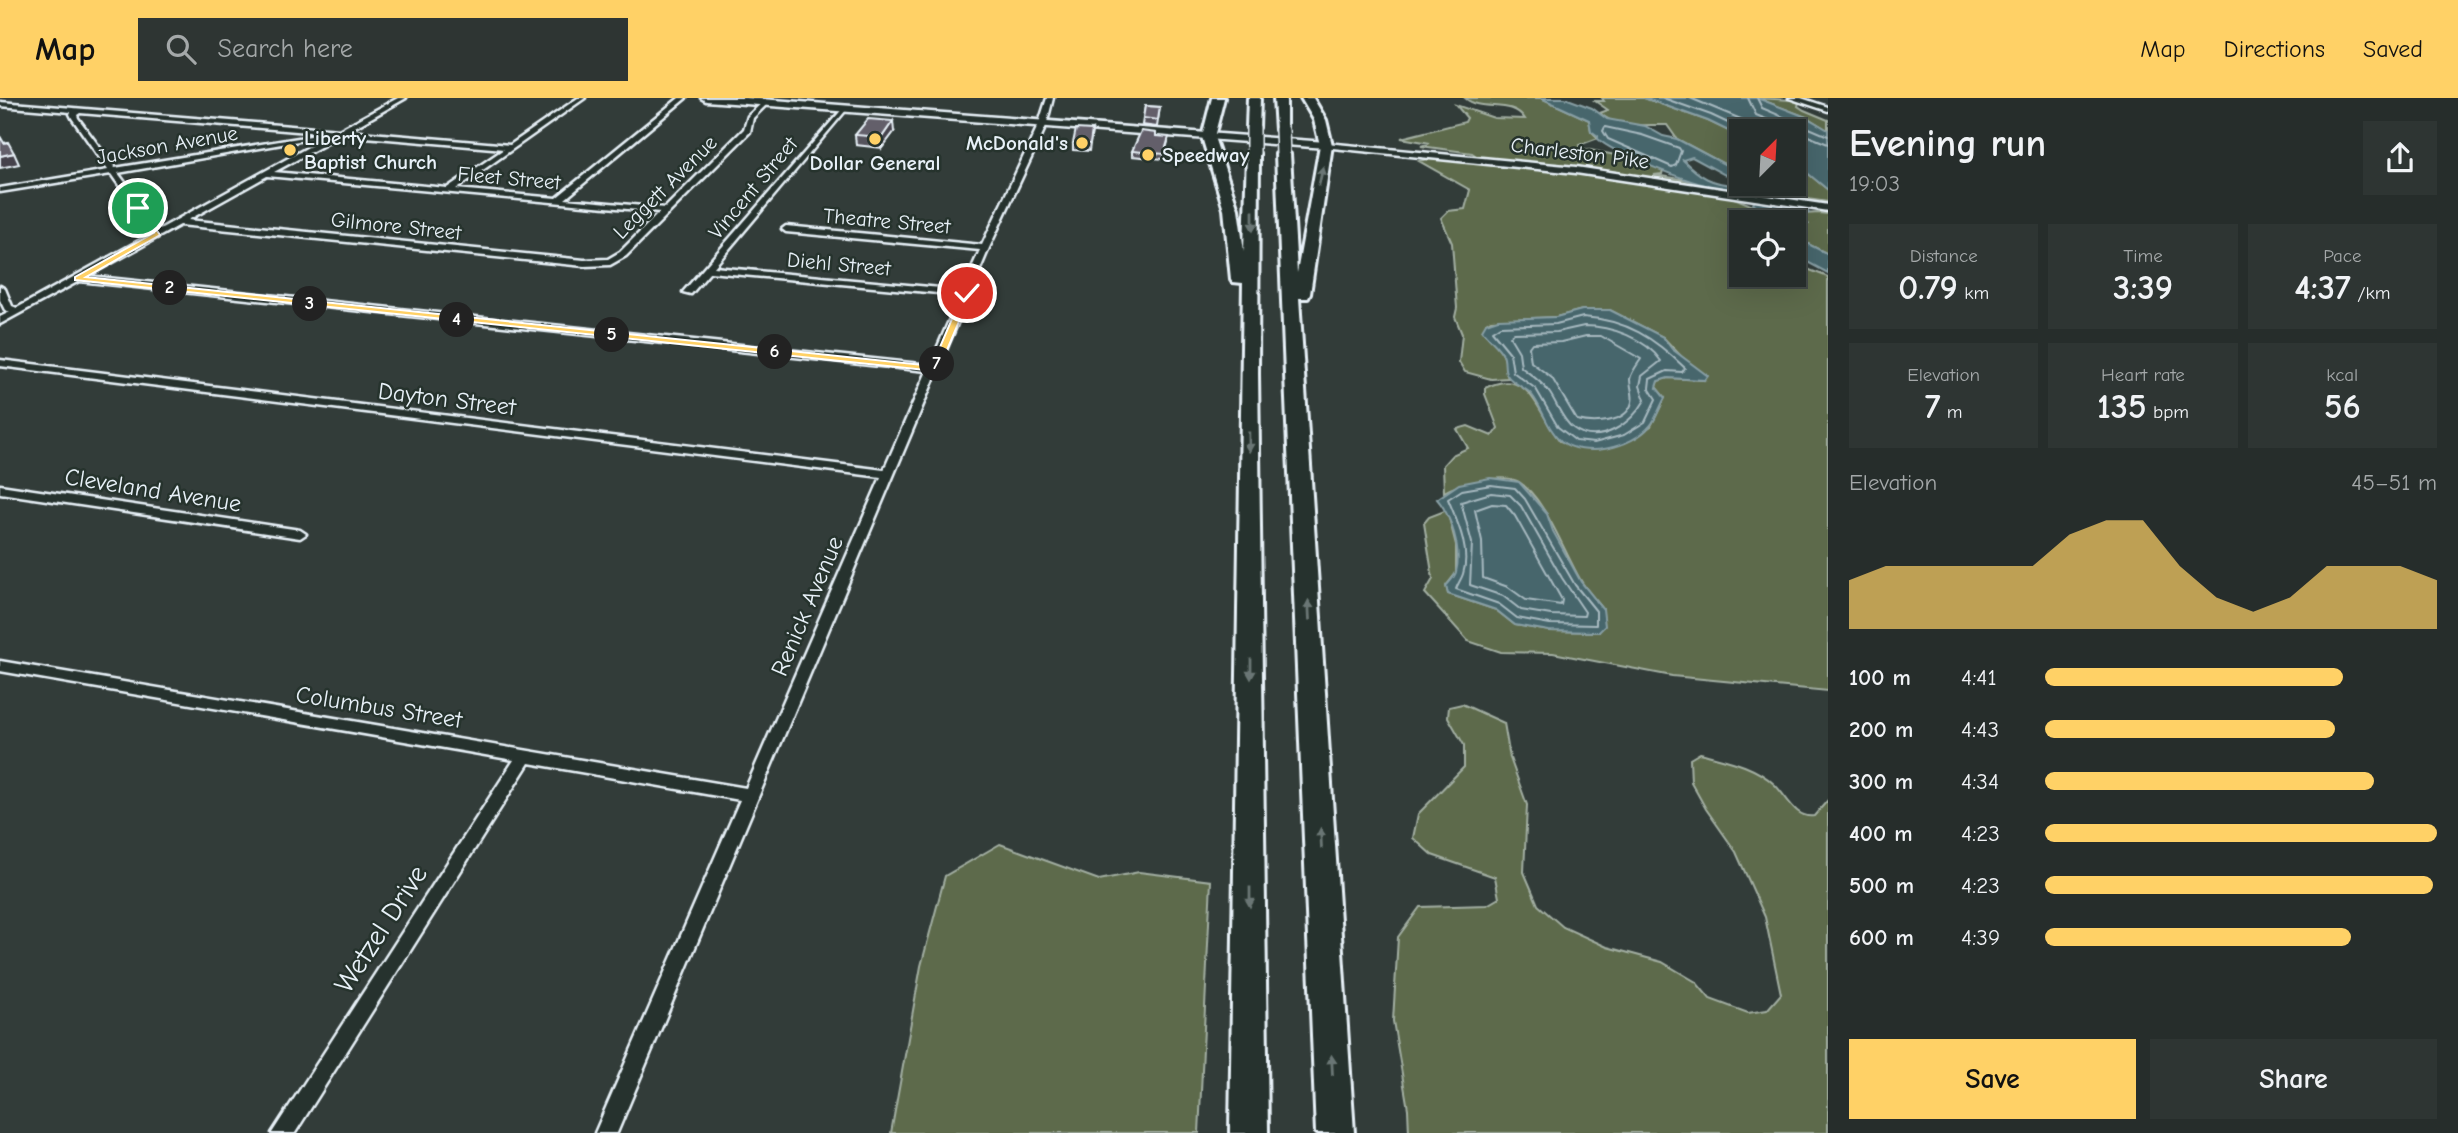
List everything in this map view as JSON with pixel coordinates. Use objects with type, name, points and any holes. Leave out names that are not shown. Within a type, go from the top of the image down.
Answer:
[{"type":"highway","points":[[1218,98],[1208,137],[1231,209],[1249,374]]},
{"type":"highway","points":[[1249,1133],[1249,374],[1254,98]]},
{"type":"highway","points":[[1280,98],[1283,108],[1283,154],[1335,1133]]},
{"type":"highway","points":[[1296,368],[1304,270],[1326,145],[1320,120],[1307,98]]},
{"type":"main road","points":[[706,98],[1326,145]]},
{"type":"street","points":[[41,108],[66,98]]},
{"type":"street","points":[[0,321],[402,98]]},
{"type":"street","points":[[449,190],[582,98]]},
{"type":"street","points":[[558,200],[682,98]]},
{"type":"street","name":"Renick Avenue","points":[[606,1133],[985,247],[1043,122],[1051,98]]},
{"type":"street","points":[[1793,98],[1828,109]]},
{"type":"street","name":"Leggett Avenue","points":[[610,262],[622,254],[747,130],[750,117],[766,102]]},
{"type":"street","points":[[0,104],[511,147]]},
{"type":"street","name":"Vincent Street","points":[[688,292],[845,108]]},
{"type":"street","points":[[78,111],[74,114],[75,118],[158,233]]},
{"type":"street","name":"Jackson Avenue","points":[[0,190],[340,133]]},
{"type":"street","name":"Charleston Pike","points":[[1326,145],[1465,157],[1656,180],[1828,208]]},
{"type":"street","name":"Fleet Street","points":[[266,174],[665,210]]},
{"type":"street","name":"Gilmore Street","points":[[178,222],[584,263],[610,262]]},
{"type":"street","name":"Theatre Street","points":[[786,229],[985,247]]},
{"type":"street","name":"Diehl Street","points":[[707,269],[967,293]]},
{"type":"street","points":[[78,278],[935,369]]},
{"type":"street","points":[[0,289],[8,308],[17,311]]},
{"type":"street","name":"Dayton Street","points":[[0,363],[888,474]]},
{"type":"street","name":"Cleveland Avenue","points":[[0,489],[300,534]]},
{"type":"street","name":"Columbus Street","points":[[0,666],[751,795]]},
{"type":"street","name":"Wetzel Drive","points":[[283,1133],[526,755]]},
{"type":"green space","points":[[1465,98],[1541,98],[1589,120],[1591,131],[1598,138],[1579,145],[1580,148],[1640,160],[1663,170],[1662,174],[1654,175],[1694,181],[1751,205],[1753,210],[1729,210],[1729,287],[1806,287],[1806,269],[1828,277],[1828,691],[1672,676],[1553,653],[1501,652],[1468,641],[1425,593],[1433,579],[1424,523],[1429,517],[1447,510],[1456,545],[1456,573],[1446,586],[1448,594],[1496,610],[1515,625],[1549,631],[1599,632],[1603,609],[1582,583],[1545,511],[1527,488],[1517,481],[1501,478],[1469,483],[1444,492],[1443,465],[1452,455],[1468,448],[1457,429],[1468,426],[1492,436],[1498,428],[1485,388],[1500,383],[1513,383],[1531,396],[1560,441],[1594,450],[1626,442],[1651,426],[1665,398],[1656,387],[1658,381],[1668,378],[1704,380],[1663,337],[1610,310],[1582,310],[1556,317],[1491,320],[1486,323],[1487,329],[1504,358],[1508,378],[1491,379],[1465,372],[1459,362],[1462,334],[1455,317],[1457,308],[1452,243],[1441,218],[1448,211],[1465,209],[1470,190],[1419,161],[1476,161],[1478,157],[1472,153],[1421,146],[1430,143],[1401,138],[1465,122],[1467,118],[1456,105],[1494,118],[1525,119],[1513,109],[1472,102]]},
{"type":"green space","points":[[1602,98],[1644,98],[1729,131],[1729,167],[1677,139],[1667,125],[1623,124],[1607,118],[1600,113],[1608,110],[1595,101],[1604,101]]},
{"type":"green space","points":[[1757,98],[1799,103],[1798,106],[1804,110],[1828,120],[1828,130],[1806,117]]},
{"type":"green space","points":[[1806,172],[1828,190],[1828,202],[1790,196],[1806,196]]},
{"type":"green space","points":[[1806,214],[1828,214],[1828,254],[1806,243]]},
{"type":"green space","points":[[1462,704],[1504,723],[1510,758],[1527,805],[1524,872],[1538,905],[1563,927],[1607,947],[1662,962],[1696,982],[1710,999],[1748,1013],[1767,1010],[1781,994],[1765,917],[1736,852],[1691,782],[1690,759],[1700,753],[1758,772],[1779,789],[1796,810],[1807,816],[1814,816],[1828,800],[1828,1133],[1409,1133],[1408,1109],[1393,1021],[1398,937],[1420,907],[1487,905],[1499,898],[1495,877],[1432,855],[1413,838],[1418,814],[1464,767],[1464,745],[1448,717],[1449,707]]},
{"type":"green space","points":[[1000,844],[1099,880],[1139,872],[1211,881],[1199,1133],[891,1133],[921,966],[945,876]]},
{"type":"water","points":[[1541,98],[1565,98],[1592,108],[1607,119],[1645,126],[1663,136],[1677,139],[1729,167],[1729,177],[1692,157],[1683,160],[1707,178],[1729,184],[1729,189],[1709,186],[1650,166],[1606,145],[1591,131],[1589,120]]},
{"type":"water","points":[[1644,98],[1757,98],[1806,117],[1828,130],[1828,190],[1806,172],[1806,119],[1729,119],[1729,131]]},
{"type":"water","points":[[1753,196],[1787,196],[1806,210],[1761,210],[1753,204],[1756,198]]},
{"type":"water","points":[[1806,243],[1828,254],[1828,273],[1806,261]]},
{"type":"water","points":[[1582,310],[1610,310],[1663,337],[1672,349],[1708,376],[1705,380],[1668,378],[1658,381],[1656,387],[1665,398],[1652,423],[1632,440],[1594,450],[1570,446],[1552,431],[1532,395],[1509,378],[1503,355],[1482,330],[1486,323],[1498,319],[1556,317]]},
{"type":"water","points":[[1490,478],[1519,482],[1547,514],[1553,531],[1581,582],[1603,609],[1605,626],[1599,632],[1549,631],[1515,625],[1496,610],[1448,594],[1446,586],[1455,574],[1458,554],[1451,523],[1437,499],[1459,484]]},
{"type":"building","points":[[1145,106],[1160,107],[1158,120],[1143,118]]},
{"type":"building","points":[[868,119],[893,121],[882,137],[855,135]]},
{"type":"building","points":[[1076,129],[1092,130],[1090,144],[1073,143]]},
{"type":"building","points":[[1141,131],[1169,137],[1164,154],[1132,151]]},
{"type":"building","points":[[0,136],[4,143],[8,142],[14,153],[0,156]]},
{"type":"place","name":"Dollar General","points":[[875,139]]},
{"type":"place","name":"McDonald's","points":[[1082,143]]},
{"type":"place","name":"Liberty Baptist Church","points":[[290,150]]},
{"type":"place","name":"Speedway","points":[[1148,155]]},
{"type":"route","points":[[138,208],[158,233],[78,278],[935,369],[967,293]]}]
